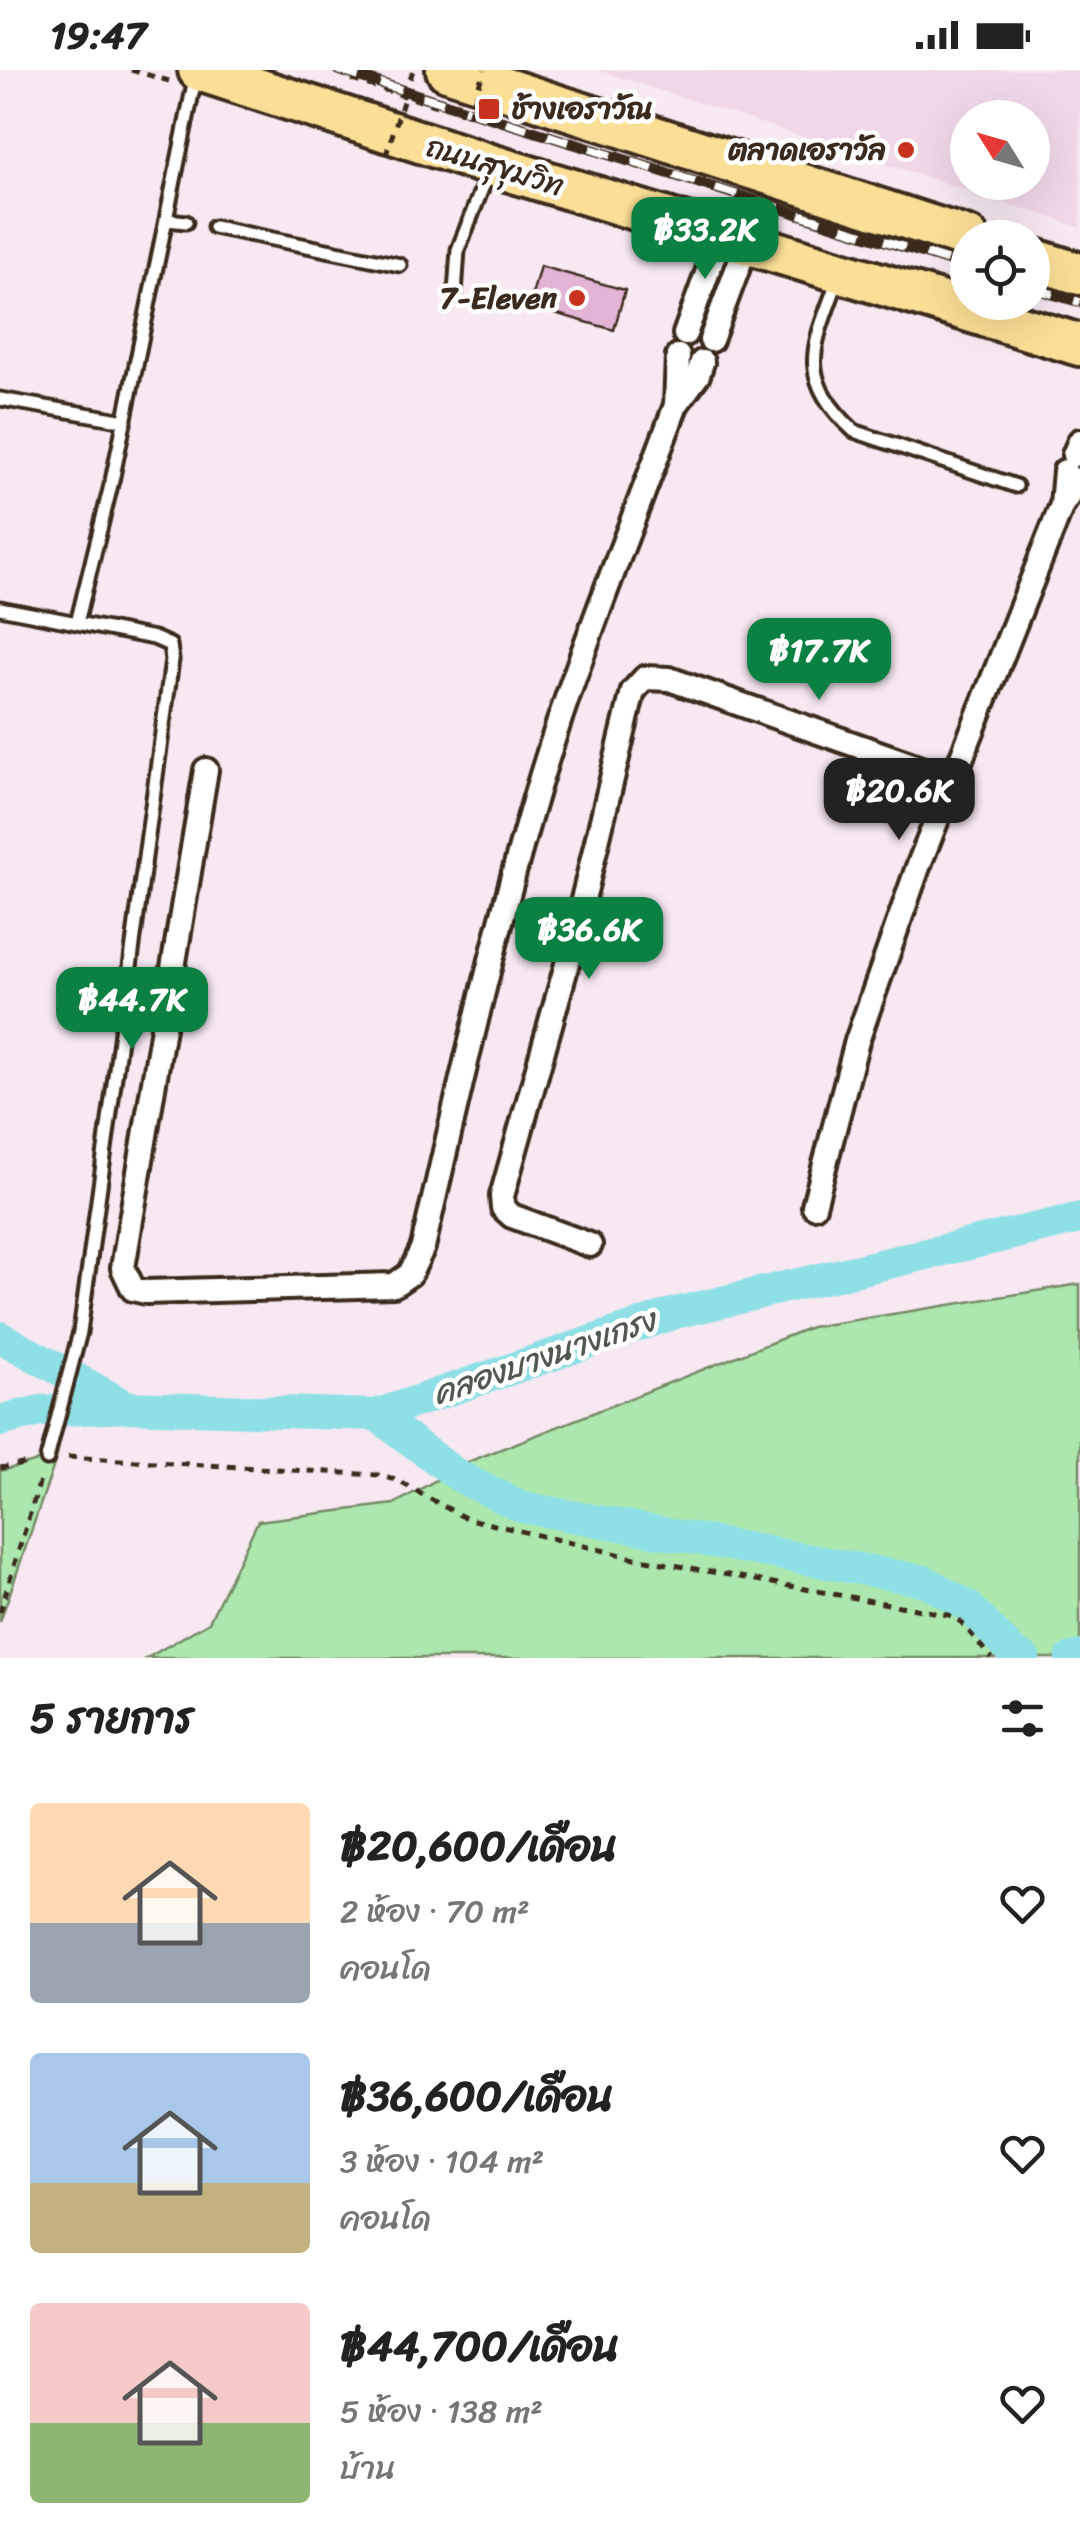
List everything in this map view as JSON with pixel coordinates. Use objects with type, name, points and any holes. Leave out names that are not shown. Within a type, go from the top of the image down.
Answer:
[{"type":"highway","points":[[447,70],[950,232]]},
{"type":"highway","name":"ถนนสุขุมวิท","points":[[192,75],[1080,344]]},
{"type":"highway","points":[[1050,264],[1080,274]]},
{"type":"street","points":[[206,770],[123,1268],[133,1288],[146,1292],[394,1285],[410,1274],[423,1246],[476,1015],[538,788],[676,405],[681,345],[734,239]]},
{"type":"street","points":[[676,405],[698,375],[707,351],[734,239]]},
{"type":"street","points":[[814,1206],[857,1041],[952,779],[1062,506],[1075,461]]},
{"type":"street","points":[[590,1245],[512,1216],[503,1208],[502,1196],[570,950],[632,691],[645,678],[668,679],[952,779]]},
{"type":"lane","points":[[77,623],[168,220],[192,75]]},
{"type":"lane","points":[[456,294],[458,250],[491,166]]},
{"type":"lane","points":[[168,220],[186,222]]},
{"type":"lane","points":[[214,227],[400,265]]},
{"type":"lane","points":[[841,272],[813,360],[816,382],[840,418],[854,431],[1016,486]]},
{"type":"lane","points":[[0,399],[125,422]]},
{"type":"lane","points":[[0,608],[154,638],[170,645],[172,660],[80,1332],[48,1456]]},
{"type":"path","points":[[130,70],[192,75]]},
{"type":"path","points":[[386,155],[413,70]]},
{"type":"path","points":[[469,116],[484,70]]},
{"type":"path","points":[[0,1612],[48,1456]]},
{"type":"path","points":[[0,1468],[57,1456],[378,1476],[396,1480],[465,1518],[636,1558],[949,1615],[961,1622],[991,1658]]},
{"type":"shaded area","name":"ตลาดเอราวัล","points":[[598,70],[1080,70],[1080,227],[997,200],[1050,200],[1050,100],[950,100],[950,185]]},
{"type":"green space","points":[[1080,1284],[1080,1658],[147,1658],[209,1622],[258,1521],[394,1504],[468,1462],[811,1327]]},
{"type":"green space","points":[[57,1456],[0,1622],[0,1471]]},
{"type":"building","name":"7-Eleven","points":[[540,266],[625,290],[614,330],[529,306]]},
{"type":"waterway","name":"คลองบางนางเกรง","points":[[0,1421],[40,1411],[128,1407],[376,1415],[675,1313],[1080,1218]]},
{"type":"waterway","points":[[0,1337],[128,1407]]},
{"type":"waterway","points":[[376,1415],[460,1477],[522,1507],[925,1581],[969,1607],[1013,1653],[1024,1658]]},
{"type":"waterway","points":[[1071,1658],[1080,1656]]},
{"type":"railway","points":[[338,70],[950,261]]},
{"type":"railway","points":[[1050,293],[1080,302]]},
{"type":"place","name":"ช้างเอราวัณ","points":[[489,109]]},
{"type":"place","name":"ตลาดเอราวัล","points":[[906,150]]},
{"type":"place","name":"7-Eleven","points":[[577,298]]}]
